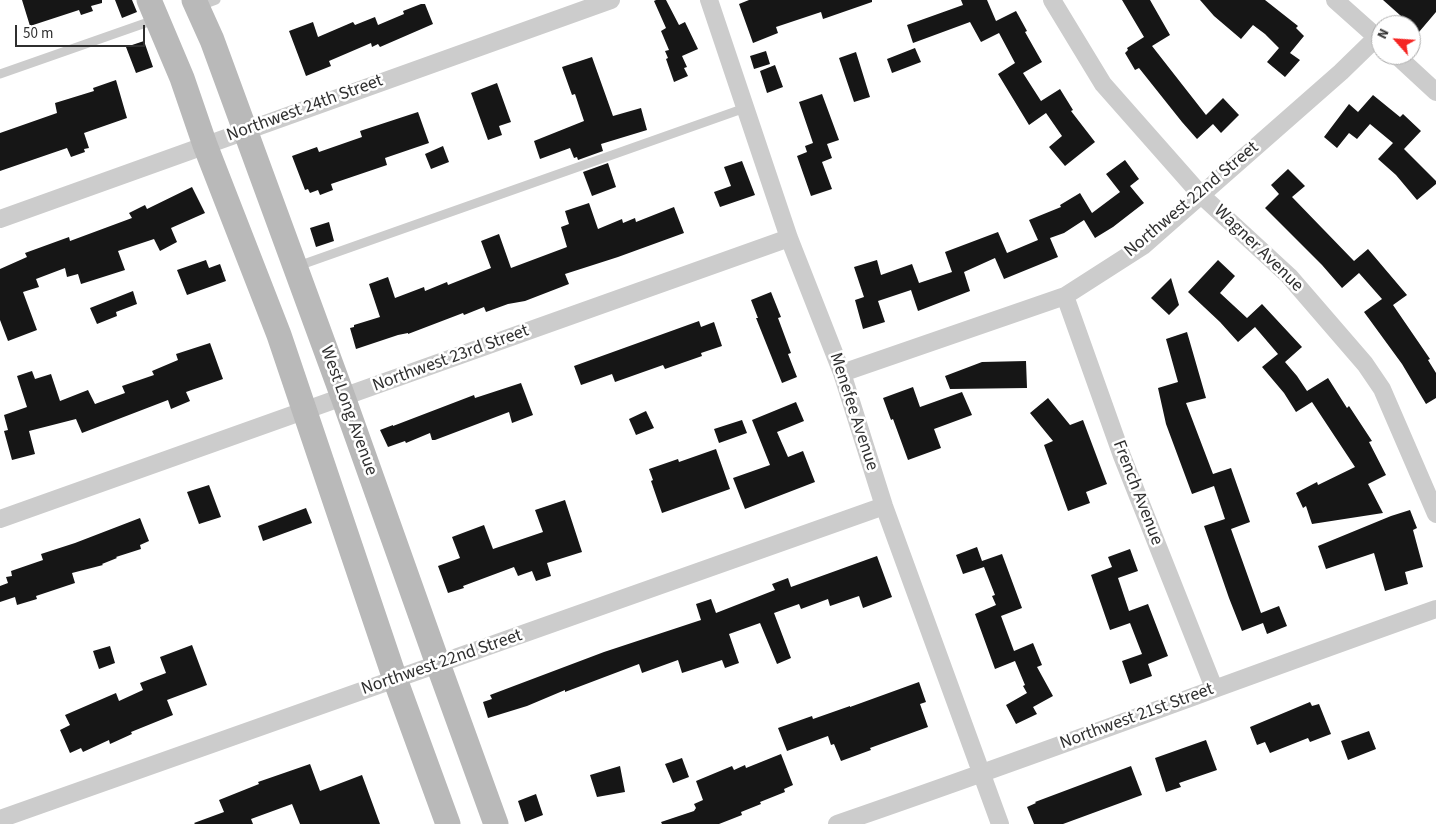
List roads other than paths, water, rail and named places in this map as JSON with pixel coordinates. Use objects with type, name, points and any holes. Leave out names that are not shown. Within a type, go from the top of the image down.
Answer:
[{"type":"main road","name":"West Long Avenue","points":[[202,2],[212,40],[244,131],[344,397],[496,824]]},
{"type":"main road","points":[[153,9],[182,78],[205,145],[279,336],[395,679],[448,824]]},
{"type":"street","name":"Northwest 24th Street","points":[[0,219],[611,0]]},
{"type":"street","name":"Menefee Avenue","points":[[709,0],[789,238],[842,373],[884,506],[1000,824]]},
{"type":"street","name":"Wagner Avenue","points":[[1052,0],[1103,84],[1201,195],[1289,276],[1365,364],[1382,389],[1436,514]]},
{"type":"street","points":[[1335,0],[1371,32]]},
{"type":"street","name":"Northwest 22nd Street","points":[[842,373],[1065,296],[1143,246],[1371,46]]},
{"type":"street","points":[[1407,65],[1436,92]]},
{"type":"street","name":"Northwest 23rd Street","points":[[0,519],[789,238]]},
{"type":"street","name":"French Avenue","points":[[1065,296],[1122,456],[1214,688]]},
{"type":"street","name":"Northwest 22nd Street","points":[[0,819],[884,506]]},
{"type":"street","name":"Northwest 21st Street","points":[[837,824],[982,774],[1214,688],[1436,609]]},
{"type":"lane","points":[[0,74],[153,9]]},
{"type":"lane","points":[[295,267],[746,108]]}]
